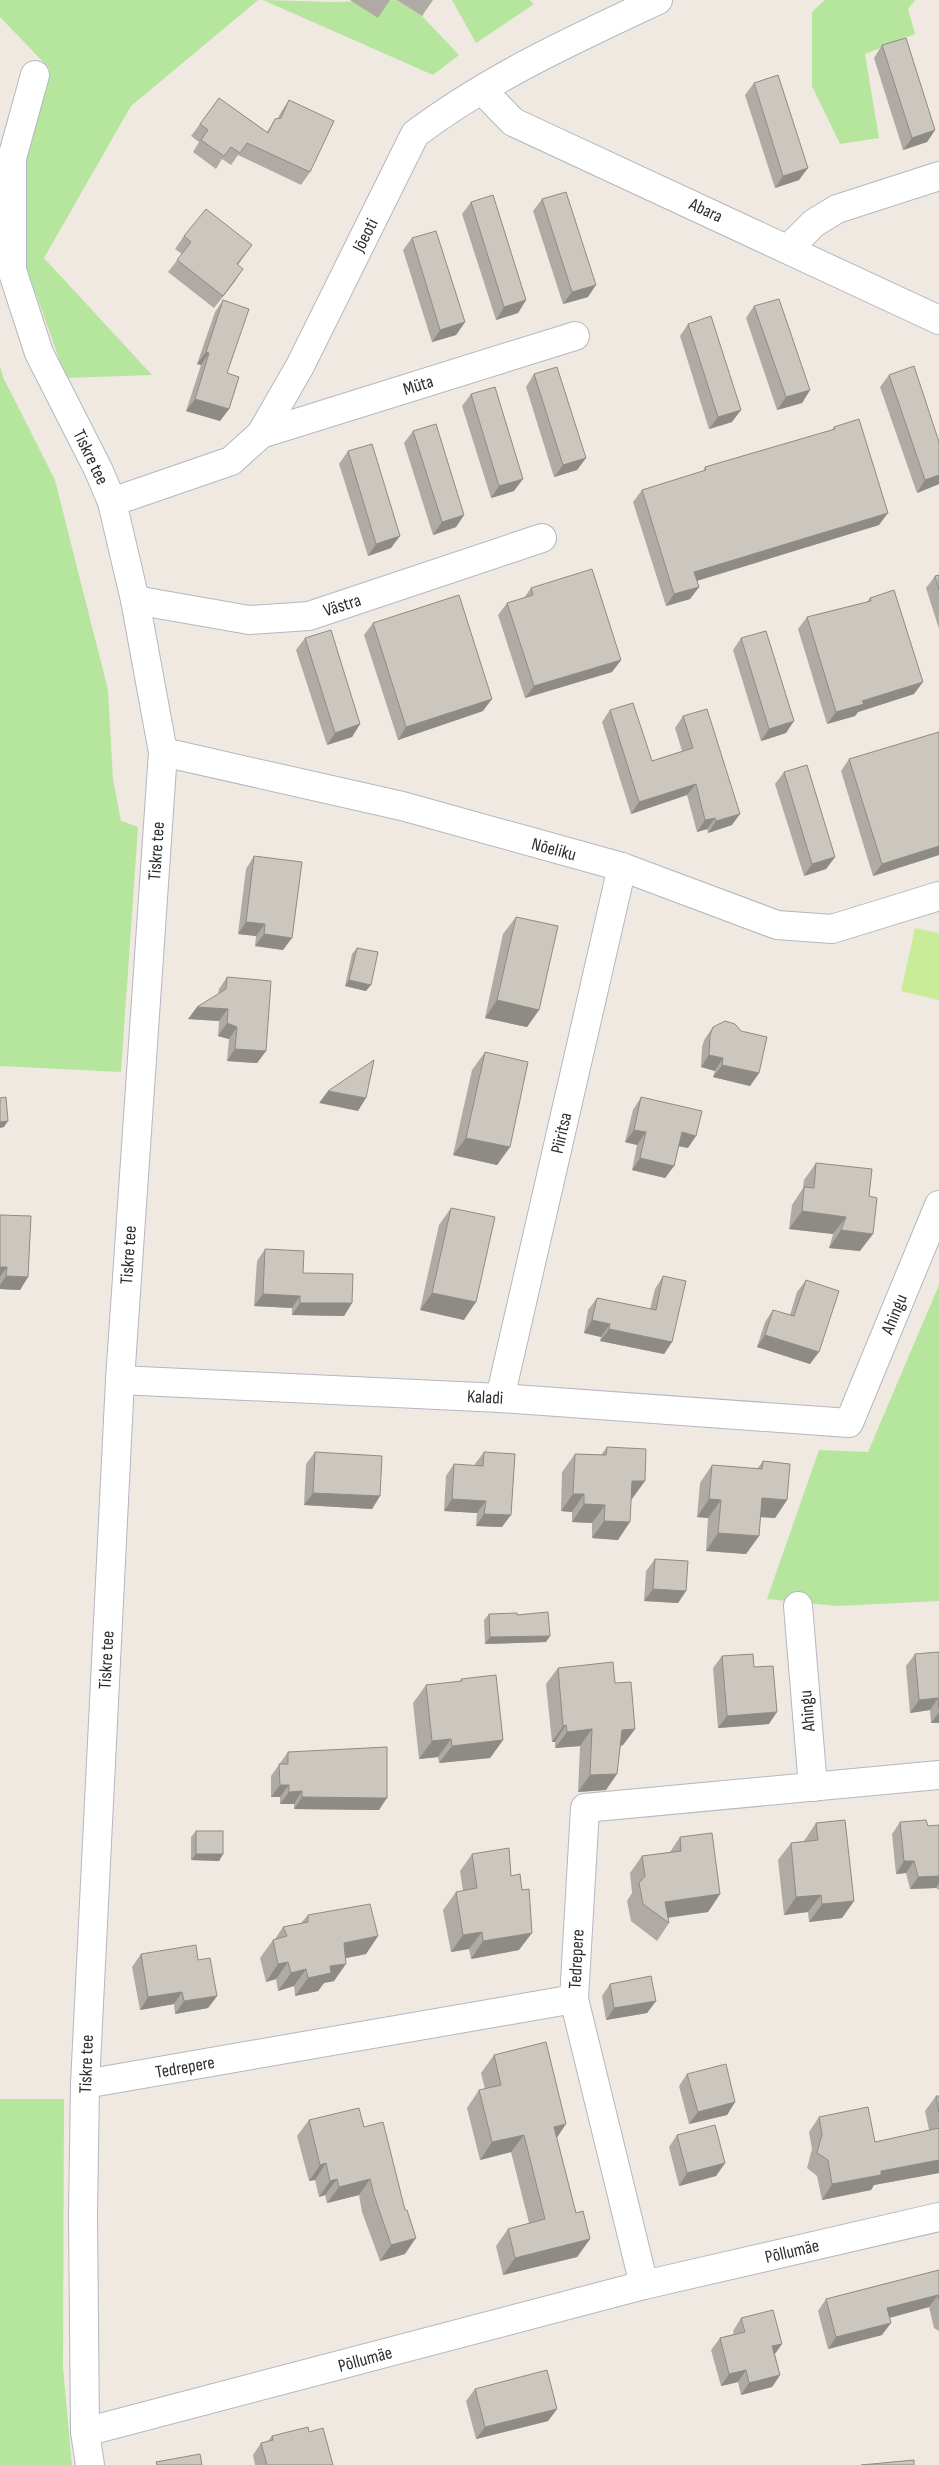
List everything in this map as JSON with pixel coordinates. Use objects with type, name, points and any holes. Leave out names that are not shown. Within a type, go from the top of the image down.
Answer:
[{"type":"street","name":"Jõeoti","points":[[112,502],[231,461],[261,434],[300,366],[415,134],[442,114],[564,44],[658,0]]},
{"type":"street","name":"Tiskre tee","points":[[35,75],[12,158],[12,270],[39,353],[98,469],[112,502],[135,600],[163,752],[120,1380],[85,2084],[83,2225],[85,2432],[90,2465]]},
{"type":"street","name":"Abara","points":[[482,90],[513,122],[788,248],[939,320]]},
{"type":"street","points":[[788,248],[814,222],[837,209],[939,176]]},
{"type":"street","name":"Müta","points":[[261,434],[575,336]]},
{"type":"street","name":"Västra","points":[[135,600],[249,620],[309,616],[542,538]]},
{"type":"street","name":"Nõeliku","points":[[163,752],[402,806],[622,867],[777,925],[832,929],[939,896]]},
{"type":"street","name":"Piiritsa","points":[[500,1398],[622,867]]},
{"type":"street","name":"Ahingu","points":[[849,1423],[939,1205]]},
{"type":"street","name":"Kaladi","points":[[120,1380],[500,1398],[849,1423]]},
{"type":"street","name":"Ahingu","points":[[798,1606],[813,1787]]},
{"type":"street","name":"Tedrepere","points":[[85,2084],[574,1999],[585,1808],[939,1774]]},
{"type":"street","points":[[574,1999],[644,2285]]},
{"type":"street","name":"Põllumäe","points":[[85,2432],[644,2285],[939,2217]]},
{"type":"green space","points":[[0,0],[258,0],[131,106],[44,258],[152,375],[66,378],[26,266],[21,163],[50,69],[0,17]]},
{"type":"green space","points":[[263,0],[333,2],[397,0],[422,16],[459,55],[433,75]]},
{"type":"green space","points":[[452,0],[529,0],[534,4],[476,43]]},
{"type":"green space","points":[[825,0],[915,0],[908,9],[915,34],[865,54],[879,138],[840,144],[812,86],[812,12]]},
{"type":"green space","points":[[0,366],[3,377],[55,480],[108,690],[113,779],[121,821],[138,827],[121,1072],[0,1066]]},
{"type":"green space","points":[[915,928],[939,933],[939,1000],[901,991]]},
{"type":"green space","points":[[939,1285],[939,1601],[837,1606],[767,1599],[819,1450],[868,1452]]},
{"type":"green space","points":[[0,2099],[64,2099],[63,2368],[72,2465],[0,2465]]},
{"type":"building","points":[[906,38],[935,130],[912,138],[882,45]]},
{"type":"building","points":[[778,75],[808,168],[783,176],[754,83]]},
{"type":"building","points":[[219,98],[268,133],[275,119],[281,118],[289,100],[334,121],[310,172],[247,143],[240,153],[231,147],[224,156],[201,140],[208,130],[200,124]]},
{"type":"building","points":[[566,192],[596,285],[572,292],[542,199]]},
{"type":"building","points":[[493,195],[526,300],[504,307],[471,202]]},
{"type":"building","points":[[206,209],[252,245],[237,264],[243,269],[223,296],[177,260],[191,242],[184,236]]},
{"type":"building","points":[[436,231],[465,322],[440,330],[412,238]]},
{"type":"building","points":[[779,299],[810,390],[786,397],[754,306]]},
{"type":"building","points":[[223,300],[249,309],[227,373],[239,377],[229,409],[195,399],[209,353],[206,352]]},
{"type":"building","points":[[711,316],[741,410],[718,417],[688,324]]},
{"type":"building","points":[[914,366],[939,442],[939,475],[925,480],[889,375]]},
{"type":"building","points":[[557,367],[586,458],[563,465],[534,374]]},
{"type":"building","points":[[495,387],[523,479],[499,486],[471,394]]},
{"type":"building","points":[[859,419],[888,513],[694,572],[699,587],[674,594],[642,490],[706,470],[705,467],[835,429],[834,427]]},
{"type":"building","points":[[436,424],[464,515],[442,522],[413,431]]},
{"type":"building","points":[[372,444],[400,536],[376,544],[348,451]]},
{"type":"building","points":[[592,569],[621,660],[534,686],[507,603],[533,595],[531,588]]},
{"type":"building","points":[[939,575],[939,590],[935,576]]},
{"type":"building","points":[[894,590],[923,682],[862,701],[864,704],[836,712],[807,617],[871,601],[870,598]]},
{"type":"building","points":[[459,595],[492,699],[406,727],[373,623]]},
{"type":"building","points":[[331,630],[360,724],[335,733],[305,638]]},
{"type":"building","points":[[766,631],[794,721],[769,729],[741,638]]},
{"type":"building","points":[[633,703],[652,761],[693,748],[683,716],[707,709],[740,814],[716,821],[715,818],[705,820],[696,784],[639,802],[610,710]]},
{"type":"building","points":[[939,732],[939,846],[882,864],[849,759]]},
{"type":"building","points":[[807,765],[835,857],[812,864],[784,772]]},
{"type":"building","points":[[254,856],[302,862],[292,938],[264,934],[265,924],[246,922]]},
{"type":"building","points":[[516,917],[558,926],[539,1010],[497,1000]]},
{"type":"building","points":[[357,948],[378,952],[371,985],[349,980]]},
{"type":"building","points":[[227,977],[271,981],[266,1051],[235,1049],[237,1027],[227,1023],[228,1009],[197,1007],[226,989]]},
{"type":"building","points":[[725,1021],[735,1024],[741,1031],[767,1037],[759,1073],[722,1065],[723,1058],[709,1055],[710,1035],[713,1027]]},
{"type":"building","points":[[485,1052],[528,1062],[510,1147],[466,1138]]},
{"type":"building","points":[[374,1060],[366,1098],[328,1091]]},
{"type":"building","points":[[6,1097],[8,1121],[0,1122],[0,1098]]},
{"type":"building","points":[[641,1097],[702,1111],[696,1136],[682,1132],[674,1166],[640,1158],[646,1132],[634,1130]]},
{"type":"building","points":[[816,1163],[872,1169],[869,1196],[877,1198],[873,1234],[841,1230],[846,1217],[802,1211],[804,1187],[814,1188]]},
{"type":"building","points":[[451,1208],[495,1217],[476,1302],[432,1293]]},
{"type":"building","points":[[0,1215],[31,1216],[28,1277],[6,1276],[7,1267],[0,1267]]},
{"type":"building","points":[[265,1249],[304,1251],[303,1273],[353,1274],[352,1303],[300,1303],[300,1296],[263,1294]]},
{"type":"building","points":[[663,1276],[686,1281],[672,1342],[609,1329],[610,1324],[592,1320],[597,1298],[656,1310]]},
{"type":"building","points":[[806,1280],[839,1291],[819,1352],[765,1335],[773,1310],[794,1316]]},
{"type":"building","points":[[607,1447],[646,1449],[645,1481],[632,1481],[630,1522],[604,1521],[605,1505],[584,1504],[584,1494],[573,1494],[575,1454],[606,1455]]},
{"type":"building","points":[[315,1452],[382,1456],[380,1496],[313,1493]]},
{"type":"building","points":[[484,1452],[515,1454],[511,1515],[484,1514],[486,1501],[452,1499],[454,1464],[483,1466]]},
{"type":"building","points":[[763,1461],[790,1464],[787,1500],[762,1498],[759,1536],[718,1533],[721,1500],[709,1499],[712,1465],[762,1469]]},
{"type":"building","points":[[655,1559],[688,1561],[686,1591],[653,1589]]},
{"type":"building","points":[[548,1612],[550,1636],[490,1637],[489,1614],[517,1613],[517,1615]]},
{"type":"building","points":[[939,1652],[939,1708],[938,1698],[919,1700],[915,1654]]},
{"type":"building","points":[[753,1654],[754,1667],[773,1666],[777,1712],[727,1716],[722,1656]]},
{"type":"building","points":[[613,1662],[615,1683],[631,1682],[635,1729],[622,1730],[617,1774],[590,1775],[592,1729],[567,1732],[566,1725],[563,1726],[558,1668]]},
{"type":"building","points":[[496,1675],[503,1740],[452,1746],[451,1739],[432,1741],[426,1685]]},
{"type":"building","points":[[387,1747],[387,1798],[302,1797],[302,1791],[289,1792],[289,1785],[280,1785],[279,1764],[288,1764],[288,1752]]},
{"type":"building","points":[[845,1820],[854,1901],[822,1904],[821,1895],[796,1897],[791,1843],[818,1840],[816,1823]]},
{"type":"building","points":[[926,1820],[928,1826],[939,1825],[939,1876],[918,1877],[914,1861],[904,1861],[900,1822]]},
{"type":"building","points":[[196,1831],[223,1831],[223,1854],[196,1854]]},
{"type":"building","points":[[712,1833],[720,1894],[665,1902],[669,1923],[643,1904],[639,1883],[645,1876],[642,1856],[681,1851],[680,1837]]},
{"type":"building","points":[[509,1848],[511,1876],[520,1874],[522,1890],[529,1889],[532,1933],[483,1941],[482,1932],[463,1935],[456,1892],[477,1888],[472,1854]]},
{"type":"building","points":[[370,1904],[378,1936],[344,1943],[346,1964],[330,1966],[331,1973],[308,1978],[306,1969],[291,1973],[288,1962],[278,1964],[273,1940],[287,1936],[283,1927],[308,1922],[308,1915]]},
{"type":"building","points":[[196,1945],[198,1960],[210,1958],[217,1996],[184,2001],[182,1992],[148,1997],[141,1954]]},
{"type":"building","points":[[651,1976],[656,2001],[614,2008],[610,1984]]},
{"type":"building","points":[[546,2042],[566,2124],[554,2127],[576,2213],[583,2211],[590,2239],[515,2258],[508,2229],[545,2219],[524,2135],[492,2142],[479,2090],[501,2085],[494,2055]]},
{"type":"building","points":[[726,2064],[735,2102],[698,2112],[687,2074]]},
{"type":"building","points":[[936,2096],[939,2096],[939,2113]]},
{"type":"building","points":[[868,2107],[875,2142],[939,2128],[939,2160],[881,2171],[881,2175],[832,2184],[828,2160],[817,2153],[822,2134],[819,2117]]},
{"type":"building","points":[[359,2108],[364,2127],[383,2122],[405,2210],[407,2210],[416,2238],[391,2245],[370,2179],[339,2187],[337,2179],[330,2181],[326,2163],[320,2165],[309,2120]]},
{"type":"building","points":[[715,2125],[725,2163],[687,2173],[677,2135]]},
{"type":"building","points":[[939,2270],[939,2300],[938,2295],[887,2308],[891,2323],[836,2337],[826,2299]]},
{"type":"building","points":[[773,2310],[782,2344],[772,2346],[780,2375],[749,2383],[746,2370],[729,2374],[720,2338],[745,2332],[741,2318]]},
{"type":"building","points":[[547,2370],[557,2409],[485,2427],[475,2389]]},
{"type":"building","points":[[308,2427],[309,2432],[323,2428],[333,2465],[267,2465],[261,2443],[273,2440],[272,2436]]},
{"type":"building","points":[[200,2454],[202,2465],[157,2465],[156,2462]]},
{"type":"building","points":[[914,2460],[914,2465],[861,2465]]}]
